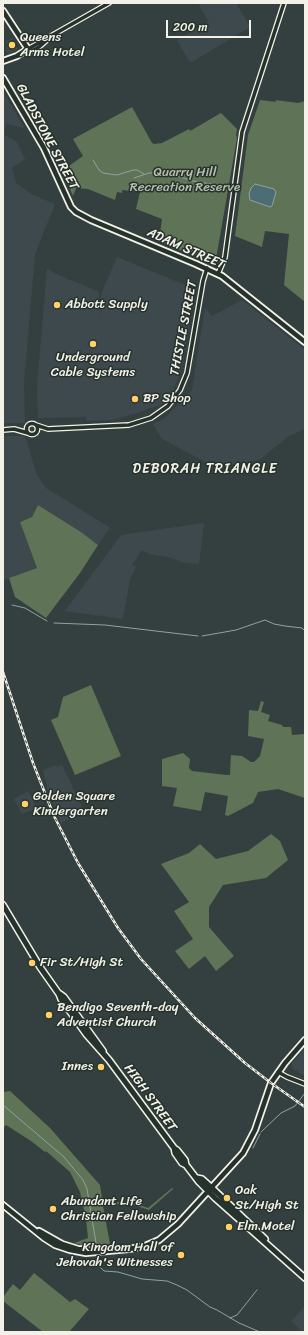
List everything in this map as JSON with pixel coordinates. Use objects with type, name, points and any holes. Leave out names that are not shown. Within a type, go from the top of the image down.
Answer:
[{"type":"highway","name":"HIGH STREET","points":[[3,905],[40,967],[60,994],[61,1000],[86,1034],[109,1060],[174,1148],[175,1153],[182,1163],[186,1165],[197,1178],[202,1179],[210,1189],[256,1229],[270,1246],[305,1278]]},
{"type":"main road","points":[[3,10],[27,51]]},
{"type":"main road","points":[[3,61],[27,51]]},
{"type":"main road","points":[[3,65],[27,51]]},
{"type":"main road","name":"GLADSTONE STREET","points":[[3,80],[46,152],[70,205]]},
{"type":"main road","name":"ADAM STREET","points":[[70,205],[74,211],[84,217],[207,268],[218,274],[232,283],[305,342]]},
{"type":"main road","points":[[3,1204],[28,1224],[59,1243],[86,1251],[120,1250],[144,1246],[162,1238],[178,1224],[235,1163],[249,1144],[269,1088],[278,1072],[305,1040]]},
{"type":"street","points":[[27,51],[109,3]]},
{"type":"street","points":[[218,274],[225,258],[242,132],[284,3]]},
{"type":"street","name":"THISTLE STREET","points":[[36,425],[48,428],[134,424],[151,418],[169,405],[181,389],[187,373],[203,281],[207,268]]},
{"type":"street","points":[[3,430],[14,429],[32,424],[36,425],[37,428],[36,433],[32,434],[14,429]]},
{"type":"street","points":[[28,426],[28,433]]},
{"type":"street","name":"THISTLE STREET","points":[[36,433],[48,428]]},
{"type":"street","points":[[278,1072],[305,1084]]},
{"type":"shaded area","points":[[198,3],[236,3],[250,27],[192,62],[189,61],[177,40],[209,22]]},
{"type":"shaded area","points":[[12,38],[18,49],[8,54],[6,50],[7,45],[5,42]]},
{"type":"shaded area","points":[[3,91],[24,128],[6,124],[4,135],[16,141],[25,159],[12,168],[16,183],[33,195],[55,204],[35,254],[24,383],[25,423],[3,423]]},
{"type":"shaded area","points":[[117,257],[195,289],[182,369],[172,392],[159,406],[111,420],[86,421],[86,417],[38,418],[37,386],[47,269],[99,292],[100,317],[102,292]]},
{"type":"shaded area","points":[[242,300],[305,350],[305,429],[289,436],[259,460],[215,467],[162,439],[153,424],[165,418],[192,390],[205,308],[212,316]]},
{"type":"shaded area","points":[[3,436],[23,436],[26,439],[36,473],[46,488],[109,527],[98,545],[81,532],[38,505],[32,517],[20,522],[37,568],[3,580]]},
{"type":"shaded area","points":[[204,523],[199,564],[182,562],[168,557],[149,554],[142,550],[132,565],[136,567],[130,579],[123,619],[65,611],[121,535]]},
{"type":"shaded area","points":[[55,765],[56,767],[62,765],[84,811],[61,823],[47,787],[43,770]]},
{"type":"shaded area","name":"Golden Square Kindergarten","points":[[28,791],[37,808],[22,814],[14,799]]},
{"type":"shaded area","points":[[305,1049],[305,1076],[292,1068],[292,1063]]},
{"type":"shaded area","points":[[305,1306],[305,1332],[303,1332],[291,1321]]},
{"type":"green space","points":[[260,100],[298,103],[305,101],[305,302],[284,285],[289,234],[265,231],[262,247],[235,236],[248,135]]},
{"type":"green space","name":"Quarry Hill Recreation Reserve","points":[[132,107],[152,143],[154,144],[162,143],[189,129],[190,131],[221,113],[237,129],[237,138],[215,265],[159,241],[162,219],[136,209],[140,192],[122,190],[122,193],[117,192],[115,200],[88,189],[76,188],[73,196],[62,171],[83,156],[73,139]]},
{"type":"green space","points":[[38,505],[81,532],[98,545],[80,573],[46,618],[15,597],[9,578],[37,568],[20,522],[32,517]]},
{"type":"green space","points":[[91,685],[121,756],[75,775],[51,720],[58,717],[63,697]]},
{"type":"green space","points":[[261,701],[264,702],[261,712],[270,715],[268,721],[282,725],[283,727],[291,727],[292,735],[305,734],[305,798],[278,789],[258,792],[253,803],[228,816],[225,815],[228,796],[205,792],[201,811],[173,806],[177,788],[162,786],[162,759],[183,753],[190,759],[189,768],[192,771],[226,775],[230,775],[231,755],[242,756],[251,762],[254,762],[260,756],[264,739],[248,736],[249,710],[258,711]]},
{"type":"green space","points":[[271,834],[280,841],[288,860],[266,878],[223,885],[209,907],[209,927],[234,956],[216,971],[205,956],[189,969],[175,951],[193,939],[174,911],[189,902],[161,864],[189,853],[200,844],[216,859],[248,851]]},
{"type":"green space","points":[[10,1091],[50,1128],[100,1185],[103,1204],[128,1201],[148,1208],[172,1188],[173,1189],[149,1210],[128,1203],[103,1206],[110,1244],[91,1247],[74,1243],[88,1238],[86,1219],[80,1192],[70,1172],[46,1151],[45,1152],[6,1125],[3,1128],[3,1092]]},
{"type":"green space","points":[[34,1273],[70,1302],[75,1299],[89,1309],[69,1332],[43,1332],[3,1301],[3,1297],[13,1284],[20,1290]]},
{"type":"water","points":[[255,184],[274,189],[276,192],[272,206],[270,207],[250,200],[249,194],[251,188]]},
{"type":"waterway","points":[[93,160],[99,170],[103,173],[117,175],[137,170],[144,174]]},
{"type":"waterway","points":[[134,178],[149,173],[163,173],[193,181],[228,187]]},
{"type":"waterway","points":[[12,605],[25,608],[47,621]]},
{"type":"waterway","points":[[202,636],[236,630],[265,620],[274,624],[302,628],[305,631]]},
{"type":"waterway","points":[[54,623],[105,625],[198,636]]},
{"type":"waterway","points":[[261,1132],[281,1113],[295,1106],[305,1093]]},
{"type":"waterway","points":[[3,1105],[64,1157],[83,1180],[87,1189],[97,1249]]},
{"type":"waterway","points":[[253,1148],[260,1134]]},
{"type":"waterway","points":[[98,1254],[97,1264],[104,1271],[118,1272],[142,1279],[167,1281],[187,1290],[210,1307],[239,1323],[260,1332]]},
{"type":"waterway","points":[[230,1318],[237,1315],[257,1290]]},
{"type":"railway","points":[[3,672],[33,763],[54,816],[78,863],[118,928],[141,959],[195,1018],[245,1063],[305,1107]]},
{"type":"place","name":"Queens Arms Hotel","points":[[12,45]]},
{"type":"place","name":"Abbott Supply","points":[[57,305]]},
{"type":"place","name":"Underground Cable Systems","points":[[93,344]]},
{"type":"place","name":"BP Shop","points":[[135,399]]},
{"type":"place","name":"Golden Square Kindergarten","points":[[25,804]]},
{"type":"place","name":"Fir St/High St","points":[[32,963]]},
{"type":"place","name":"Bendigo Seventh-day Adventist Church","points":[[49,1015]]},
{"type":"place","name":"Innes","points":[[101,1067]]},
{"type":"place","name":"Oak St/High St","points":[[227,1198]]},
{"type":"place","name":"Abundant Life Christian Fellowship","points":[[53,1209]]},
{"type":"place","name":"Elm Motel","points":[[229,1227]]},
{"type":"place","name":"Kingdom Hall of Jehovah's Witnesses","points":[[181,1255]]},
{"type":"district","name":"DEBORAH TRIANGLE","points":[[205,469]]}]
